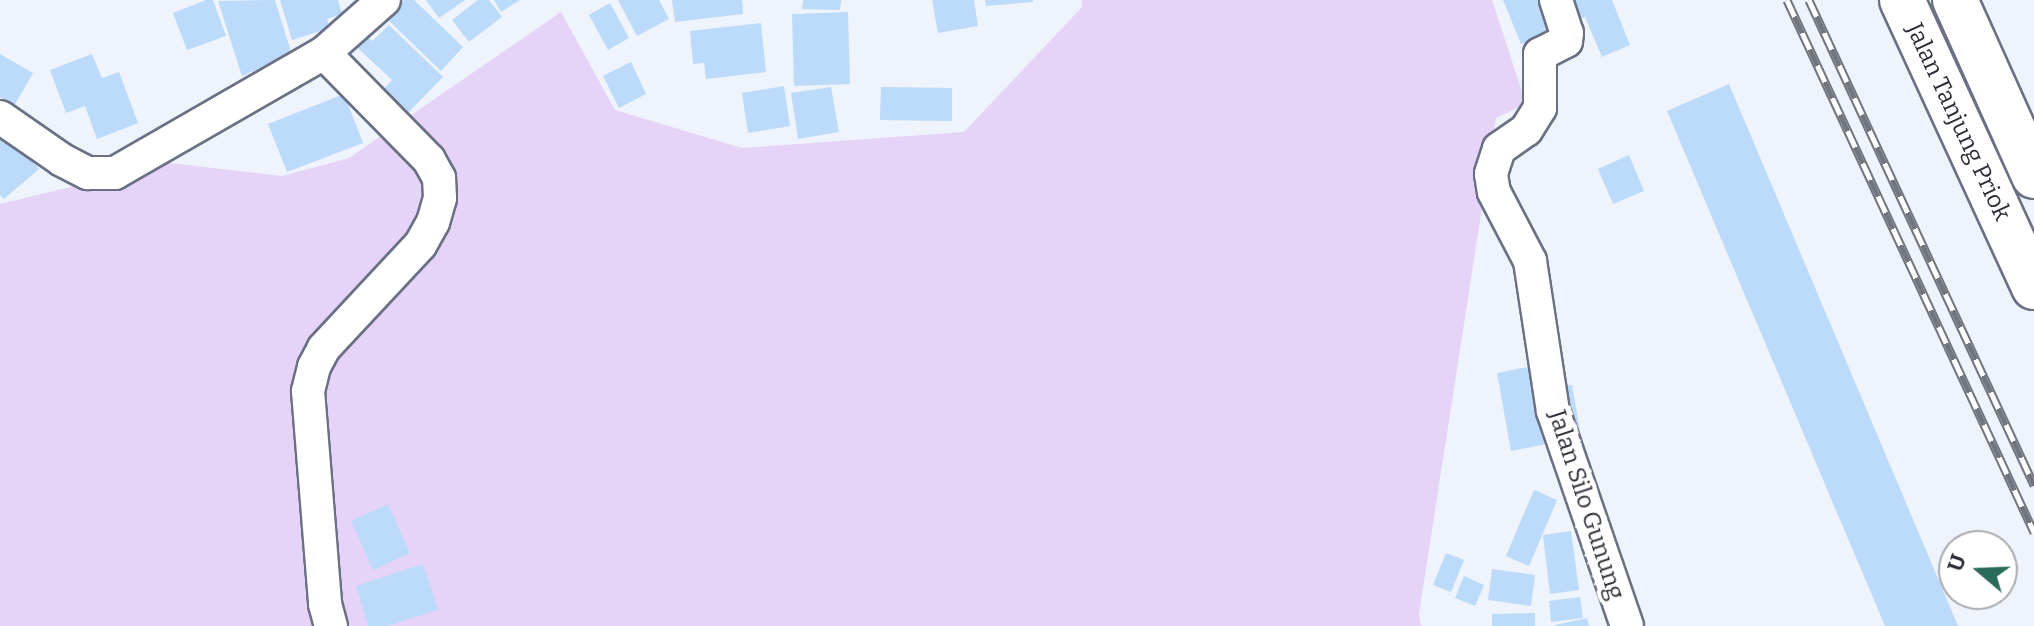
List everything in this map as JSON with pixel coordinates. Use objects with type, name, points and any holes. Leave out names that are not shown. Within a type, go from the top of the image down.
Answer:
[{"type":"highway","name":"Jalan Tanjung Priok","points":[[1902,0],[2034,287]]},
{"type":"highway","name":"Jalan Tanjung Priok","points":[[1955,0],[2034,176]]},
{"type":"street","points":[[0,117],[62,160],[88,173],[115,173],[324,53],[384,0]]},
{"type":"street","name":"Jalan Silo Gunung","points":[[1556,0],[1567,33],[1566,41],[1540,54],[1540,108],[1526,130],[1499,149],[1491,174],[1494,192],[1530,261],[1553,411],[1627,626]]},
{"type":"street","points":[[324,53],[429,160],[439,178],[440,198],[433,222],[420,245],[324,348],[314,367],[308,391],[325,604],[331,626]]},
{"type":"shaded area","points":[[1082,0],[1492,0],[1526,104],[1496,118],[1419,614],[1421,626],[0,626],[0,204],[170,163],[282,176],[349,158],[561,12],[615,110],[742,148],[964,132],[1082,7]]},
{"type":"building","points":[[213,0],[226,36],[187,50],[173,13]]},
{"type":"building","points":[[275,0],[292,55],[242,76],[218,1]]},
{"type":"building","points":[[280,0],[338,0],[342,14],[327,19],[330,28],[292,40]]},
{"type":"building","points":[[404,0],[414,0],[463,47],[441,71],[387,19]]},
{"type":"building","points":[[426,0],[465,0],[439,18]]},
{"type":"building","points":[[478,0],[489,0],[502,17],[469,42],[452,20]]},
{"type":"building","points":[[494,0],[520,0],[501,12]]},
{"type":"building","points":[[618,0],[659,0],[669,19],[637,36]]},
{"type":"building","points":[[672,0],[742,0],[743,14],[675,22]]},
{"type":"building","points":[[803,0],[841,0],[840,10],[802,9]]},
{"type":"building","points":[[932,0],[974,0],[978,26],[938,33]]},
{"type":"building","points":[[985,0],[1033,0],[1033,2],[986,6]]},
{"type":"building","points":[[1503,0],[1538,0],[1551,33],[1521,44]]},
{"type":"building","points":[[1561,0],[1612,0],[1630,45],[1602,57],[1585,17],[1571,23]]},
{"type":"building","points":[[610,3],[629,38],[608,50],[589,15]]},
{"type":"building","points":[[848,12],[850,84],[794,86],[792,14]]},
{"type":"building","points":[[761,23],[766,72],[706,79],[704,63],[693,64],[690,31]]},
{"type":"building","points":[[389,25],[443,77],[405,116],[381,92],[392,80],[347,38],[358,27],[372,41]]},
{"type":"building","points":[[0,54],[33,73],[14,106],[0,97]]},
{"type":"building","points":[[92,54],[102,78],[119,72],[138,123],[97,139],[85,106],[66,113],[50,70]]},
{"type":"building","points":[[631,62],[646,94],[619,108],[603,76]]},
{"type":"building","points":[[1729,84],[1938,579],[1938,610],[1951,610],[1958,626],[1885,626],[1667,111]]},
{"type":"building","points":[[784,86],[790,126],[748,133],[742,93]]},
{"type":"building","points":[[831,87],[839,132],[798,139],[791,93]]},
{"type":"building","points":[[881,87],[952,88],[952,121],[880,120]]},
{"type":"building","points":[[344,94],[363,143],[287,172],[268,124]]},
{"type":"building","points":[[0,124],[39,169],[4,199],[0,195]]},
{"type":"building","points":[[1629,155],[1644,191],[1613,204],[1598,169]]},
{"type":"building","points":[[1538,365],[1552,443],[1511,451],[1497,373]]},
{"type":"building","points":[[1572,385],[1585,460],[1554,387]]},
{"type":"building","points":[[1534,490],[1557,500],[1529,566],[1506,556]]},
{"type":"building","points":[[388,504],[410,553],[373,570],[351,521]]},
{"type":"building","points":[[1571,531],[1579,590],[1550,594],[1543,535]]},
{"type":"building","points":[[1446,553],[1464,560],[1451,592],[1433,585]]},
{"type":"building","points":[[423,564],[438,610],[387,626],[368,626],[356,586]]},
{"type":"building","points":[[1492,569],[1535,575],[1531,606],[1488,600]]},
{"type":"building","points":[[1464,576],[1484,585],[1475,606],[1455,598]]},
{"type":"building","points":[[1580,597],[1583,618],[1551,622],[1549,601]]},
{"type":"building","points":[[1535,613],[1535,626],[1492,626],[1492,614]]},
{"type":"building","points":[[1587,618],[1589,626],[1555,626],[1555,625]]},
{"type":"railway","points":[[1787,0],[2034,532]]},
{"type":"railway","points":[[1809,0],[2034,485]]}]
